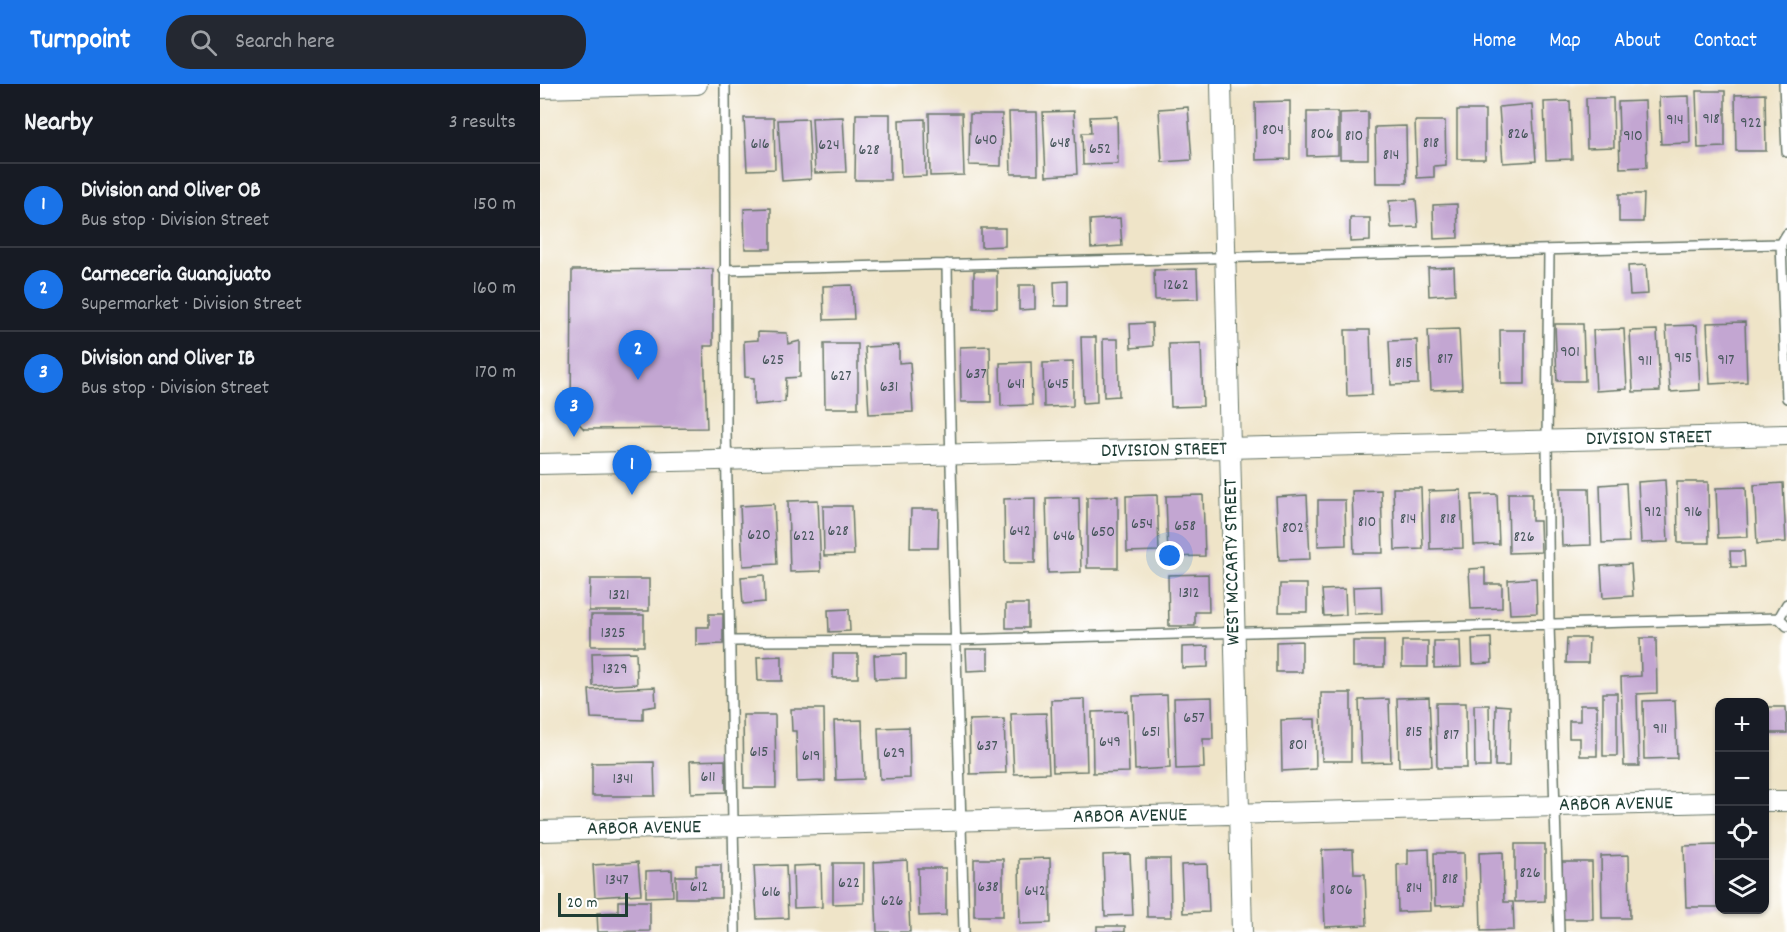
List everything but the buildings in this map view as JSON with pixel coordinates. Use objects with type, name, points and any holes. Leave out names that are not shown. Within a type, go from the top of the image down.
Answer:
[{"type":"street","points":[[540,88],[697,84]]},
{"type":"street","name":"WEST MCCARTY STREET","points":[[1221,84],[1242,932]]},
{"type":"street","name":"DIVISION STREET","points":[[540,464],[1787,435]]},
{"type":"street","points":[[1769,801],[1787,801]]},
{"type":"street","name":"ARBOR AVENUE","points":[[540,831],[1715,802]]},
{"type":"lane","points":[[725,84],[726,461],[732,640],[735,932]]},
{"type":"lane","points":[[1784,84],[1787,152]]},
{"type":"lane","points":[[1787,234],[1781,244],[1787,398]]},
{"type":"lane","points":[[724,270],[1781,244]]},
{"type":"lane","points":[[1550,251],[1547,441],[1559,932]]},
{"type":"lane","points":[[947,264],[949,456],[955,569],[953,640],[964,932]]},
{"type":"lane","points":[[1779,618],[1787,604]]},
{"type":"lane","points":[[732,640],[953,640],[1550,626],[1779,618],[1787,626]]},
{"type":"place","name":"Carneceria Guanajuato","points":[[638,380]]},
{"type":"place","name":"Division and Oliver IB","points":[[574,437]]},
{"type":"place","name":"Division and Oliver OB","points":[[632,495]]}]
